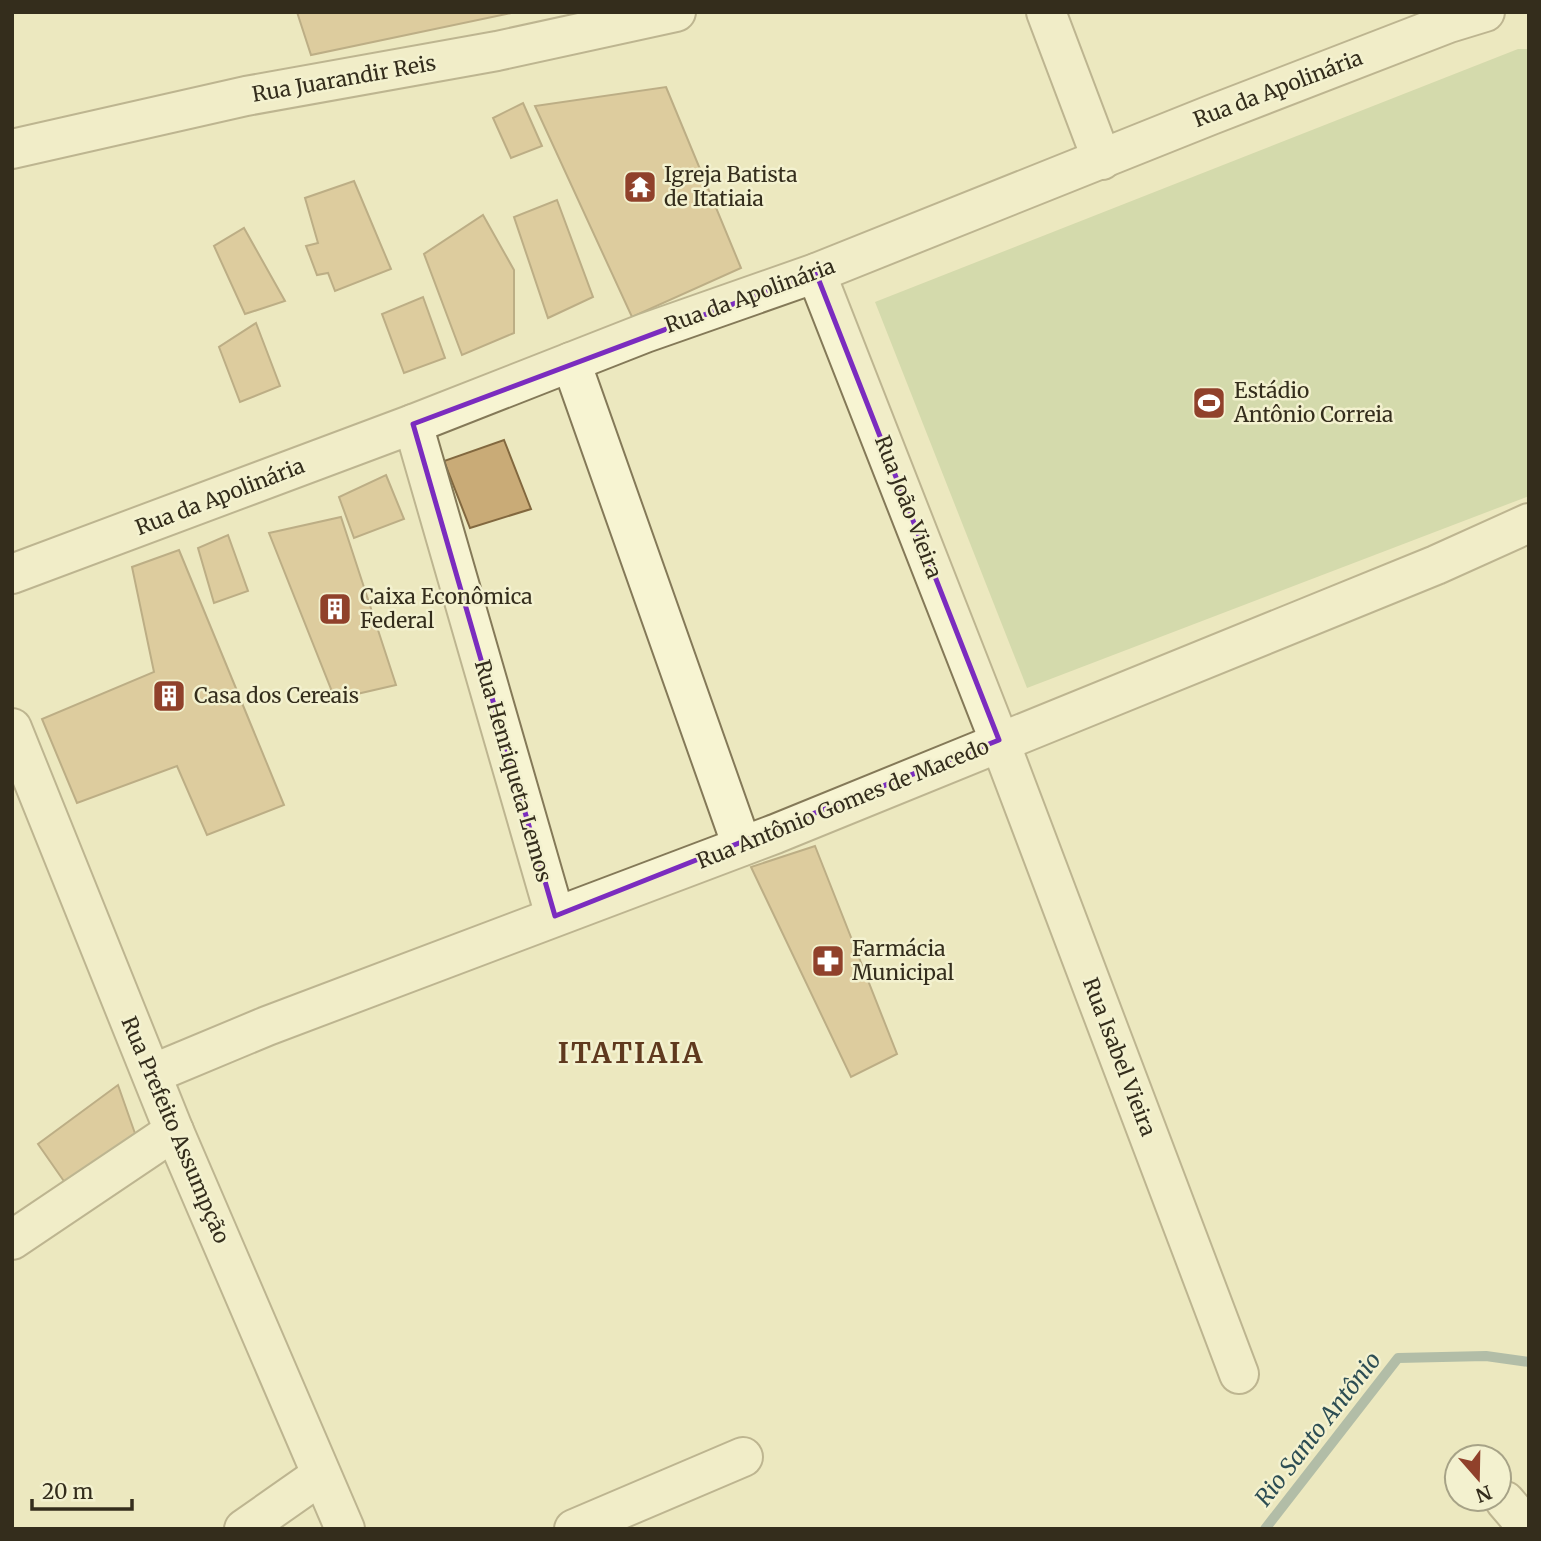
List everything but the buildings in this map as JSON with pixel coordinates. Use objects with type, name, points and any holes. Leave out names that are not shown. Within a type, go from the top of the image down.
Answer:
[{"type":"street","name":"Rua Juarandir Reis","points":[[12,149],[246,96],[497,51],[676,12]]},
{"type":"street","points":[[1046,12],[1102,160]]},
{"type":"street","name":"Rua da Apolinária","points":[[12,574],[571,362],[816,274],[1325,70],[1485,12]]},
{"type":"street","name":"Rua João Vieira","points":[[816,274],[999,740]]},
{"type":"street","points":[[571,362],[742,846]]},
{"type":"street","name":"Rua Henriqueta Lemos","points":[[413,424],[555,916]]},
{"type":"street","name":"Rua Antônio Gomes de Macedo","points":[[152,1074],[267,1026],[742,846],[999,740],[1108,699],[1529,523]]},
{"type":"street","name":"Rua Prefeito Assumpção","points":[[12,728],[174,1130],[345,1529]]},
{"type":"street","name":"Rua Isabel Vieira","points":[[999,740],[1238,1374]]},
{"type":"street","points":[[12,1240],[174,1130]]},
{"type":"street","points":[[574,1529],[743,1457]]},
{"type":"street","points":[[244,1529],[321,1475]]},
{"type":"highlighted area","points":[[816,273],[999,740],[555,916],[413,424]]},
{"type":"green space","name":"Estádio Antônio Correia","points":[[1518,49],[1529,49],[1529,496],[1027,688],[875,302]]},
{"type":"waterway","name":"Rio Santo Antônio","points":[[1265,1529],[1398,1358],[1486,1356],[1529,1362]]},
{"type":"place","name":"Igreja Batista de Itatiaia","points":[[640,187]]},
{"type":"place","name":"Estádio Antônio Correia","points":[[1209,403]]},
{"type":"place","name":"Caixa Econômica Federal","points":[[335,609]]},
{"type":"place","name":"Casa dos Cereais","points":[[169,696]]},
{"type":"place","name":"Farmácia Municipal","points":[[828,961]]},
{"type":"district","name":"ITATIAIA","points":[[631,1053]]}]
